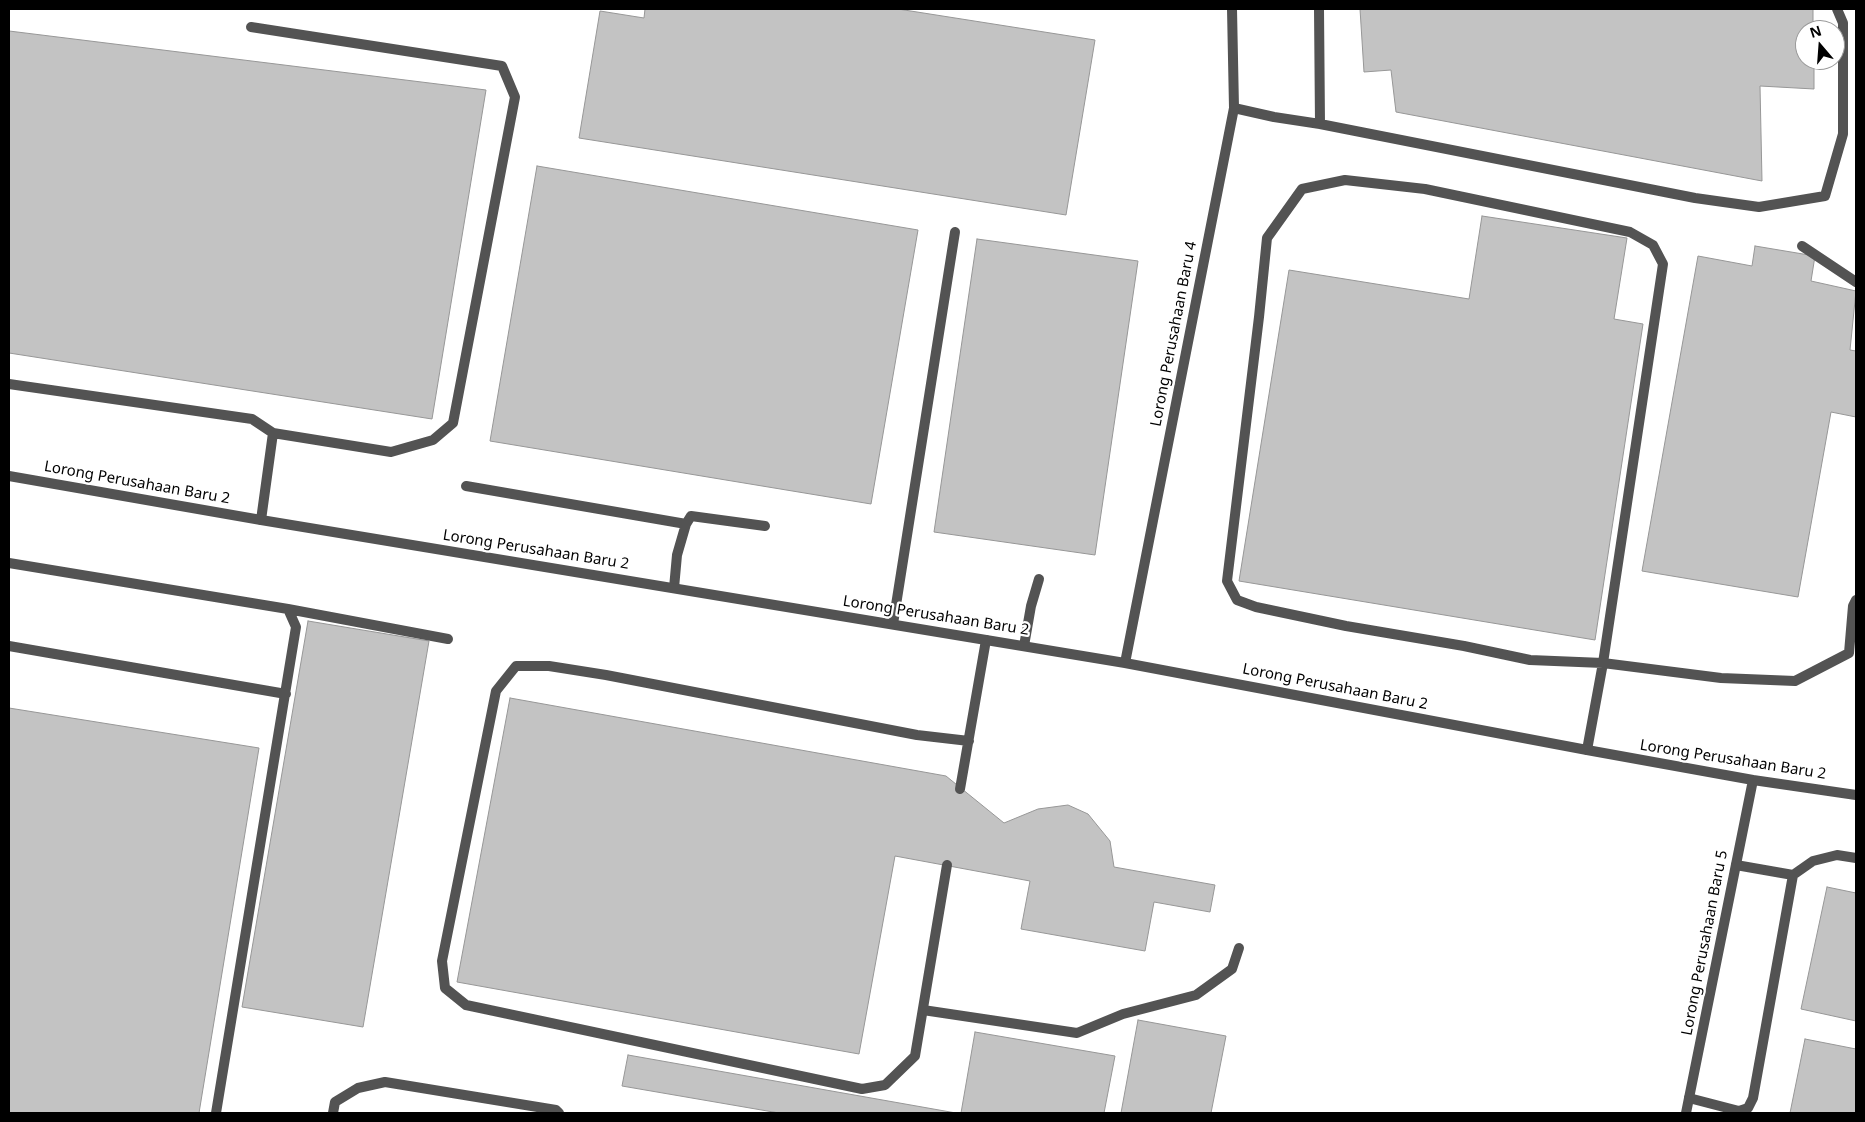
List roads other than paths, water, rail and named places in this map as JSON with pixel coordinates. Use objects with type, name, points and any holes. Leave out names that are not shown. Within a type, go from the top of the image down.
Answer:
[{"type":"street","name":"Lorong Perusahaan Baru 4","points":[[1124,663],[1234,108],[1232,9]]},
{"type":"street","points":[[1318,9],[1320,124]]},
{"type":"street","points":[[1234,108],[1695,198],[1759,207],[1825,196],[1842,134],[1843,23],[1837,9]]},
{"type":"street","points":[[9,384],[252,419],[273,433],[391,452],[433,440],[454,423],[515,97],[502,66],[251,28]]},
{"type":"street","points":[[1587,750],[1604,663],[1663,264],[1654,245],[1630,232],[1425,189],[1345,180],[1302,189],[1266,238],[1259,317],[1227,581],[1237,600],[1256,607],[1346,626],[1464,646],[1530,660],[1604,663],[1721,678],[1795,681],[1849,653],[1853,606],[1856,600]]},
{"type":"street","points":[[893,624],[955,232]]},
{"type":"street","points":[[1802,246],[1856,282]]},
{"type":"street","points":[[261,520],[273,433]]},
{"type":"street","name":"Lorong Perusahaan Baru 2","points":[[9,476],[261,520],[1124,663],[1753,780],[1856,795]]},
{"type":"street","points":[[466,486],[686,524]]},
{"type":"street","points":[[674,588],[677,555],[686,524],[691,516],[765,526]]},
{"type":"street","points":[[9,563],[288,609],[448,639]]},
{"type":"street","points":[[1024,646],[1031,606],[1039,579]]},
{"type":"street","points":[[216,1113],[296,627],[288,609]]},
{"type":"street","points":[[960,789],[986,640]]},
{"type":"street","points":[[9,646],[286,694]]},
{"type":"street","points":[[947,865],[915,1056],[885,1085],[862,1089],[466,1005],[445,988],[442,961],[496,691],[516,666],[549,666],[606,674],[917,735],[969,741]]},
{"type":"street","name":"Lorong Perusahaan Baru 5","points":[[1686,1113],[1753,780]]},
{"type":"street","points":[[1689,1098],[1739,1111],[1748,1108],[1753,1098],[1793,875],[1813,861],[1837,855],[1856,858]]},
{"type":"street","points":[[1736,865],[1793,875]]},
{"type":"street","points":[[923,1010],[1077,1033],[1123,1014],[1196,995],[1232,969],[1239,948]]},
{"type":"street","points":[[333,1113],[336,1102],[358,1088],[385,1082],[556,1110],[559,1113]]}]
